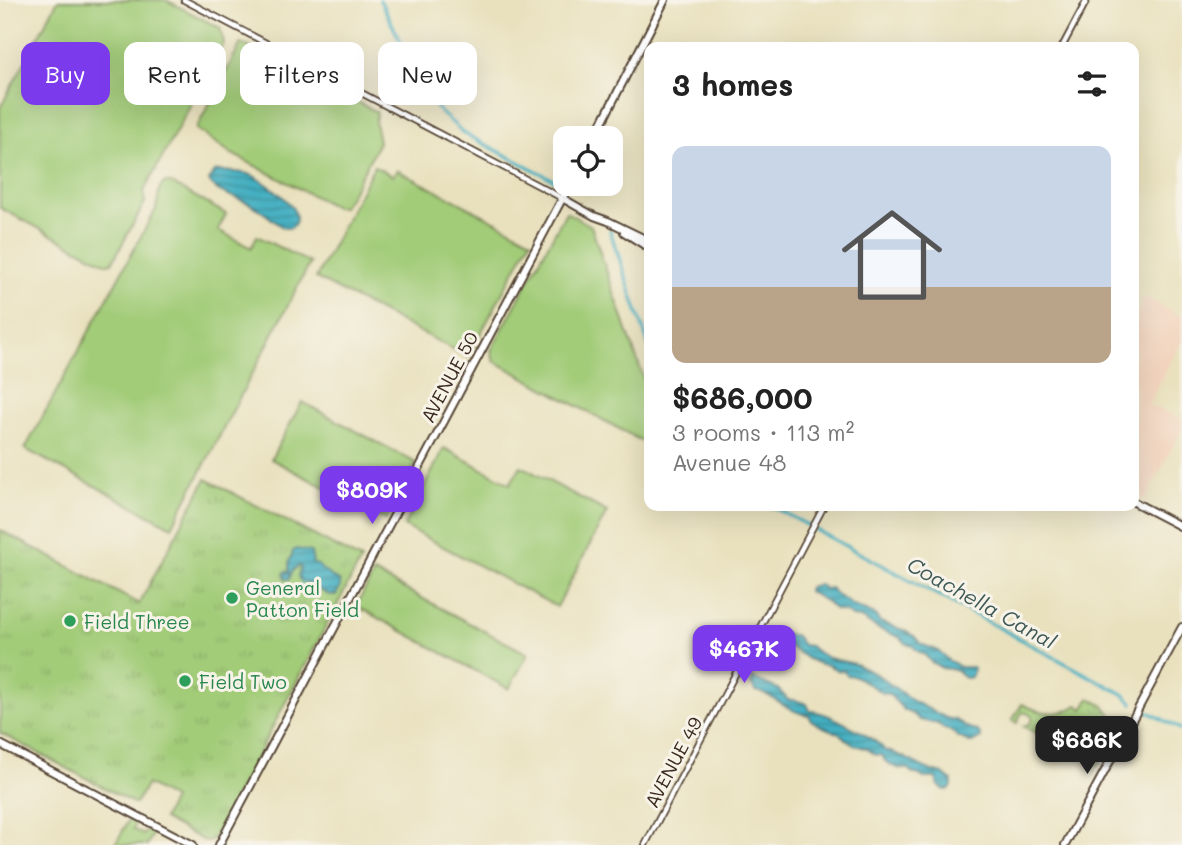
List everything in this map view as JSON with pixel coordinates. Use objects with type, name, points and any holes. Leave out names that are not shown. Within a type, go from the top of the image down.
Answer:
[{"type":"main road","points":[[645,42],[667,0]]},
{"type":"main road","points":[[600,126],[644,43]]},
{"type":"main road","points":[[562,198],[644,239]]},
{"type":"main road","name":"AVENUE 50","points":[[219,845],[562,198]]},
{"type":"main road","points":[[608,221],[644,245]]},
{"type":"main road","points":[[1139,505],[1182,527]]},
{"type":"main road","points":[[1065,845],[1182,627]]},
{"type":"main road","points":[[0,744],[193,845]]},
{"type":"street","points":[[184,0],[562,198]]},
{"type":"street","points":[[1065,42],[1087,0]]},
{"type":"street","name":"AVENUE 49","points":[[645,845],[821,511]]},
{"type":"shaded area","points":[[1145,297],[1182,317],[1182,340],[1148,405],[1182,419],[1182,429],[1145,500],[1139,497],[1139,309]]},
{"type":"green space","points":[[58,0],[166,0],[220,28],[224,42],[124,42],[124,105],[190,105],[144,191],[145,202],[112,263],[107,264],[0,208],[0,108],[21,69],[21,105],[110,105],[110,42],[35,42]]},
{"type":"green space","points":[[240,45],[240,105],[363,105],[377,112],[375,121],[379,142],[342,207],[335,207],[232,154],[196,129],[209,105],[226,105],[226,72]]},
{"type":"green space","points":[[374,166],[393,176],[397,170],[531,240],[468,357],[316,278]]},
{"type":"green space","points":[[164,183],[171,183],[226,214],[218,230],[251,248],[257,236],[310,263],[172,527],[25,449],[156,209],[160,187]]},
{"type":"green space","points":[[566,212],[591,226],[644,380],[644,442],[494,361],[491,350]]},
{"type":"green space","points":[[302,402],[416,463],[386,520],[271,459]]},
{"type":"green space","points":[[444,448],[510,484],[521,466],[607,512],[557,607],[404,526]]},
{"type":"green space","points":[[206,479],[361,560],[213,839],[206,842],[163,819],[173,799],[147,784],[135,804],[0,733],[0,530],[139,604]]},
{"type":"green space","points":[[374,573],[528,654],[509,689],[356,606]]},
{"type":"green space","points":[[1090,698],[1104,706],[1120,727],[1098,766],[1086,759],[1093,753],[1093,747],[1089,743],[1082,746],[1082,754],[1069,747],[1066,751],[1054,744],[1060,738],[1057,730],[1050,731],[1048,740],[1023,726],[1029,724],[1032,716],[1024,713],[1017,723],[1012,721],[1022,704],[1043,712],[1056,713],[1077,705],[1083,709]]},
{"type":"green space","points":[[129,819],[136,823],[133,829],[143,835],[147,829],[154,832],[147,845],[115,845]]},
{"type":"water","points":[[218,171],[251,175],[266,184],[291,206],[296,221],[291,228],[284,228],[256,207],[218,190],[209,181],[213,173]]},
{"type":"water","points":[[297,549],[311,552],[313,564],[340,582],[336,595],[329,595],[299,579],[299,566],[293,570],[289,579],[285,579],[284,573],[289,573],[293,551]]},
{"type":"water","points":[[819,584],[824,589],[830,588],[851,605],[875,615],[880,622],[914,636],[921,644],[938,651],[959,667],[972,667],[974,669],[971,677],[965,678],[957,670],[942,668],[899,637],[846,612],[835,610],[808,591],[809,587]]},
{"type":"water","points":[[780,633],[796,636],[803,645],[810,646],[828,658],[866,669],[913,701],[979,732],[981,738],[972,743],[938,724],[920,720],[904,710],[889,694],[855,676],[847,675],[843,670],[839,671],[808,659],[778,639]]},
{"type":"water","points":[[753,678],[778,689],[788,700],[807,704],[810,711],[827,715],[850,726],[885,751],[943,774],[952,781],[952,786],[945,790],[938,785],[936,778],[924,778],[908,769],[897,768],[885,761],[882,755],[854,745],[838,733],[811,720],[809,715],[801,714],[755,691],[751,684]]},
{"type":"waterway","name":"Coachella Canal","points":[[380,0],[427,94],[440,112],[465,134],[553,179]]},
{"type":"waterway","name":"Coachella Canal","points":[[610,231],[644,331]]},
{"type":"waterway","name":"Coachella Canal","points":[[780,511],[809,526]]},
{"type":"waterway","name":"Coachella Canal","points":[[816,530],[1123,694],[1133,703]]},
{"type":"waterway","points":[[299,586],[303,581]]},
{"type":"waterway","name":"Coachella Canal","points":[[1145,710],[1182,730]]},
{"type":"place","name":"General Patton Field","points":[[232,598]]},
{"type":"place","name":"Field Three","points":[[70,621]]},
{"type":"place","name":"Field Two","points":[[185,681]]}]
